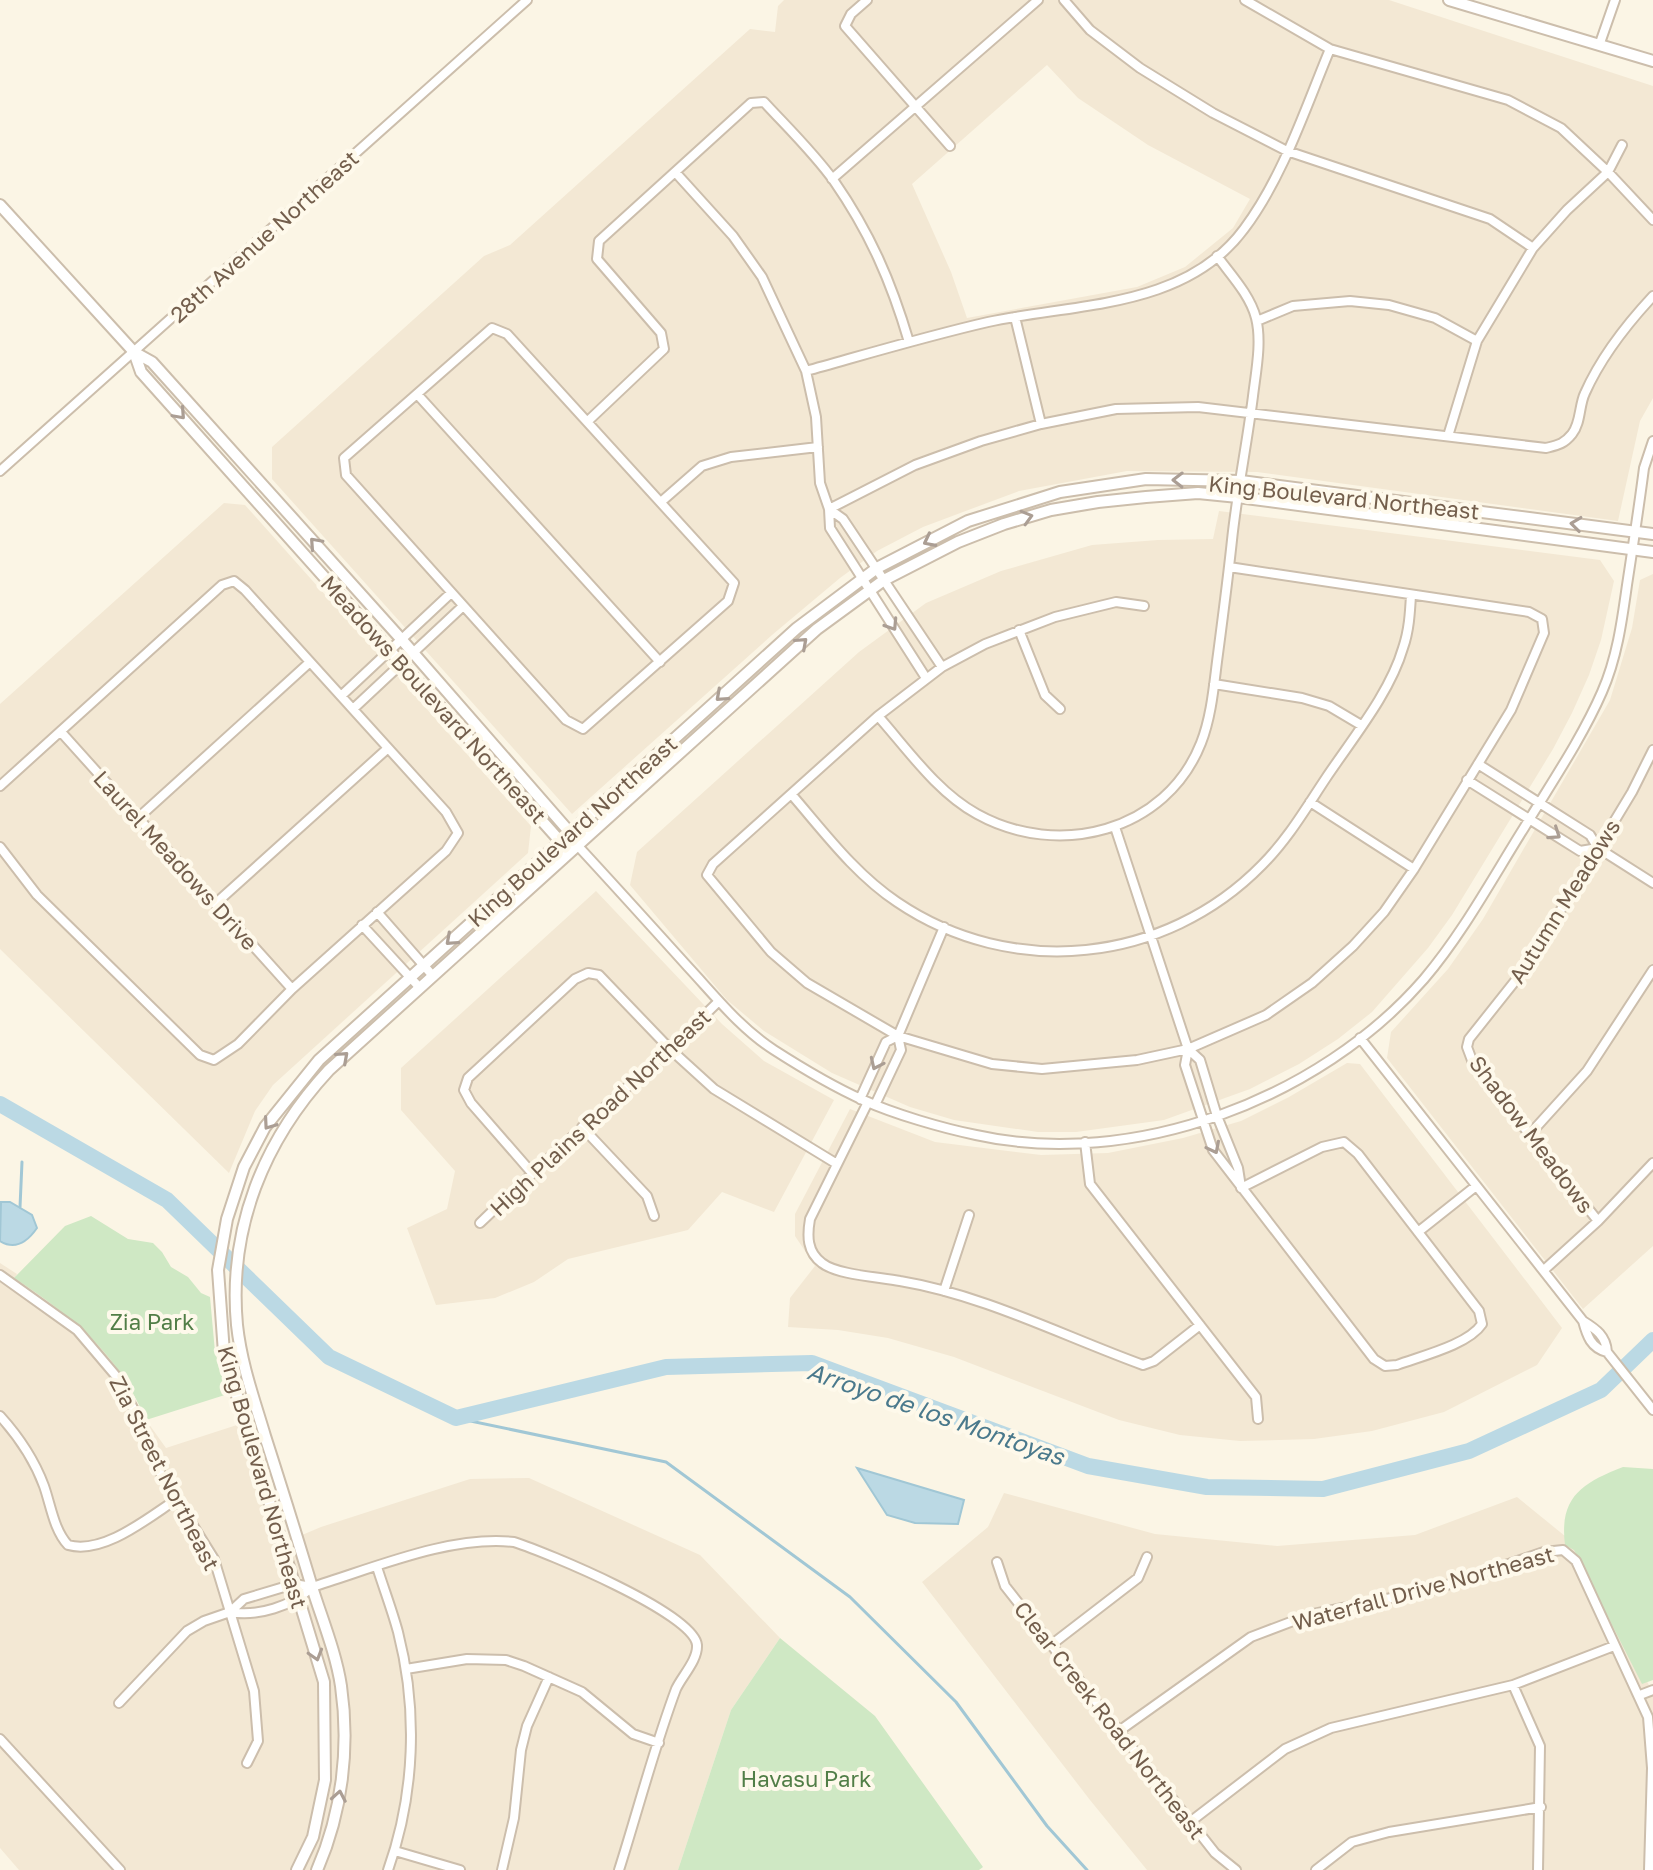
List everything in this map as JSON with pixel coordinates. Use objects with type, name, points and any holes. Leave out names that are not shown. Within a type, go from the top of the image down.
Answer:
[{"type":"street","name":"28th Avenue Northeast","points":[[0,471],[527,0]]},
{"type":"street","points":[[867,0],[851,14],[845,26],[950,146]]},
{"type":"street","points":[[832,179],[1038,0]]},
{"type":"street","points":[[1064,0],[1090,30],[1140,68],[1213,113],[1287,151],[1490,219],[1533,248]]},
{"type":"street","points":[[1245,0],[1330,49],[1508,100],[1561,128],[1653,220]]},
{"type":"street","points":[[1449,0],[1653,61]]},
{"type":"street","points":[[1600,43],[1615,0]]},
{"type":"street","points":[[806,371],[1015,317],[1141,296],[1187,276],[1217,256],[1243,230],[1287,151],[1330,49]]},
{"type":"street","points":[[588,421],[664,349],[661,333],[597,259],[599,241],[751,103],[764,102],[832,179],[876,248],[909,342]]},
{"type":"street","points":[[1448,436],[1477,341],[1533,248],[1567,210],[1608,172],[1622,145]]},
{"type":"street","points":[[676,173],[733,236],[762,277],[806,371],[818,447],[820,483],[829,509],[830,528],[926,678]]},
{"type":"street","name":"Meadows Boulevard Northeast","points":[[0,205],[134,352],[152,362],[571,831],[578,846]]},
{"type":"street","points":[[878,716],[955,799],[978,815],[1015,828],[1050,834],[1084,834],[1115,827],[1143,814],[1184,776],[1202,741],[1214,684],[1258,359],[1257,321],[1245,294],[1217,256]]},
{"type":"street","points":[[829,509],[915,465],[981,441],[1041,424],[1116,409],[1198,407],[1546,448],[1564,443],[1575,430],[1584,395],[1605,357],[1631,319],[1653,296]]},
{"type":"street","points":[[1257,321],[1293,306],[1350,301],[1389,305],[1435,318],[1477,341]]},
{"type":"street","points":[[1015,317],[1041,424]]},
{"type":"street","points":[[492,328],[507,334],[734,583],[728,601],[583,729],[566,720],[346,475],[344,458],[417,394],[492,328]]},
{"type":"street","name":"Meadows Boulevard Northeast","points":[[134,352],[141,372],[560,841],[578,846]]},
{"type":"street","points":[[417,394],[660,662]]},
{"type":"street","points":[[578,846],[734,1018],[770,1048],[868,1102],[976,1135],[1026,1143],[1085,1142],[1145,1136],[1217,1116],[1267,1097],[1295,1082],[1360,1038],[1393,1011],[1424,979],[1456,937],[1540,803],[1603,691],[1618,644],[1644,468],[1653,441]]},
{"type":"street","points":[[662,501],[702,466],[731,457],[818,447]]},
{"type":"street","name":"King Boulevard Northeast","points":[[297,1870],[313,1837],[325,1780],[324,1682],[224,1353],[218,1270],[225,1231],[244,1167],[265,1127],[319,1060],[797,628],[877,568],[968,521],[1060,492],[1146,479],[1241,481],[1653,534]]},
{"type":"street","name":"King Boulevard Northeast","points":[[317,1870],[326,1850],[340,1797],[345,1742],[341,1685],[243,1366],[236,1305],[237,1276],[248,1208],[266,1157],[306,1095],[329,1070],[817,629],[884,580],[958,542],[1004,524],[1051,510],[1098,502],[1185,494],[1238,497],[1653,552]]},
{"type":"street","points":[[829,509],[843,519],[942,667]]},
{"type":"street","points":[[1144,606],[1116,602],[1055,617],[1019,630],[942,667],[878,716],[713,864],[707,875],[771,952],[807,983],[898,1036],[992,1064],[1042,1069],[1137,1060],[1188,1049],[1266,1015],[1312,983],[1353,946],[1384,912],[1414,869],[1511,710],[1544,633],[1542,619],[1529,612],[1229,567]]},
{"type":"street","points":[[0,786],[222,585],[234,581],[446,812],[458,833],[446,851],[292,989],[238,1044],[214,1060],[200,1055],[37,895],[0,847]]},
{"type":"street","points":[[341,696],[451,593]]},
{"type":"street","points":[[792,795],[862,875],[896,902],[972,939],[1039,953],[1113,947],[1150,936],[1176,926],[1236,889],[1291,832],[1391,679],[1403,650],[1411,595]]},
{"type":"street","points":[[353,709],[462,607]]},
{"type":"street","points":[[1019,630],[1045,695],[1060,709]]},
{"type":"street","points":[[138,818],[310,662]]},
{"type":"street","points":[[1214,684],[1302,698],[1329,706],[1361,725]]},
{"type":"street","name":"Laurel Meadows Drive","points":[[61,732],[292,989]]},
{"type":"street","points":[[215,904],[387,749]]},
{"type":"street","name":"Autumn Meadows","points":[[1467,1047],[1469,1039],[1527,966],[1653,750]]},
{"type":"street","points":[[1478,764],[1590,835],[1598,848],[1653,883]]},
{"type":"street","points":[[1467,780],[1580,851],[1598,848]]},
{"type":"street","points":[[1310,802],[1414,869]]},
{"type":"street","points":[[1115,827],[1188,1049],[1200,1060],[1217,1116],[1238,1168],[1241,1188]]},
{"type":"street","points":[[377,912],[433,976]]},
{"type":"street","points":[[362,925],[420,988]]},
{"type":"street","points":[[944,927],[898,1036],[901,1050],[868,1102],[810,1219],[807,1235],[811,1250],[822,1263],[834,1269],[968,1297],[1143,1365],[1154,1361],[1200,1325]]},
{"type":"street","points":[[1530,1134],[1587,1071],[1653,970]]},
{"type":"street","points":[[532,1173],[471,1103],[464,1090],[468,1078],[575,979],[588,973],[599,975],[670,1049],[714,1089],[837,1164]]},
{"type":"street","name":"High Plains Road Northeast","points":[[480,1223],[719,1001]]},
{"type":"street","points":[[868,1102],[886,1042],[898,1036]]},
{"type":"street","points":[[1360,1038],[1583,1321],[1586,1335],[1596,1349],[1609,1355],[1653,1410]]},
{"type":"street","name":"Shadow Meadows","points":[[1467,1047],[1473,1063],[1598,1221]]},
{"type":"street","points":[[1188,1049],[1185,1065],[1213,1150],[1241,1188],[1380,1364],[1389,1367],[1397,1365],[1465,1339],[1482,1324],[1479,1311],[1358,1154],[1344,1142],[1322,1147],[1241,1188]]},
{"type":"street","points":[[582,1127],[647,1196],[654,1216]]},
{"type":"street","points":[[1085,1142],[1090,1184],[1256,1397],[1258,1419]]},
{"type":"street","points":[[1544,1270],[1598,1221],[1653,1163]]},
{"type":"street","points":[[1418,1232],[1476,1186]]},
{"type":"street","points":[[944,1291],[969,1215]]},
{"type":"street","name":"Zia Street Northeast","points":[[0,1275],[77,1330],[100,1354],[128,1394],[159,1471],[214,1559],[254,1691],[258,1741],[247,1763]]},
{"type":"street","points":[[0,1416],[18,1436],[36,1466],[59,1533],[68,1545],[89,1546],[120,1536],[177,1499]]},
{"type":"street","points":[[230,1612],[248,1615],[299,1599],[312,1587],[455,1543],[493,1540],[514,1542],[650,1601],[692,1635],[697,1645],[694,1658],[676,1690],[619,1870]]},
{"type":"street","name":"Waterfall Drive Northeast","points":[[1119,1731],[1251,1637],[1309,1615],[1435,1589],[1544,1552],[1563,1550],[1576,1561],[1648,1717],[1652,1768],[1649,1870]]},
{"type":"street","points":[[1051,1645],[1138,1578],[1147,1557]]},
{"type":"street","name":"Clear Creek Road Northeast","points":[[997,1562],[1005,1586],[1215,1853],[1236,1870]]},
{"type":"street","points":[[377,1567],[398,1632],[406,1669],[411,1724],[410,1777],[395,1851],[388,1870]]},
{"type":"street","points":[[119,1703],[187,1631],[230,1612],[244,1599],[294,1584],[312,1587]]},
{"type":"street","points":[[1190,1822],[1285,1749],[1331,1728],[1513,1685],[1614,1646]]},
{"type":"street","points":[[406,1669],[484,1657],[524,1666],[582,1692],[633,1734],[659,1743]]},
{"type":"street","points":[[502,1870],[514,1818],[521,1750],[527,1726],[549,1677]]},
{"type":"street","points":[[1513,1685],[1540,1746],[1538,1870]]},
{"type":"street","points":[[1640,1695],[1653,1690]]},
{"type":"street","points":[[0,1739],[120,1870]]},
{"type":"street","points":[[1316,1870],[1352,1842],[1389,1832],[1541,1807]]},
{"type":"street","points":[[395,1851],[460,1870]]},
{"type":"shaded area","points":[[784,0],[1389,0],[1653,86],[1653,398],[1640,421],[1618,521],[1257,472],[1127,471],[1019,491],[923,527],[877,551],[772,635],[572,814],[272,479],[272,447],[484,256],[510,245],[750,29],[775,32],[778,6]],"holes":[[[1047,65],[1078,98],[1148,145],[1250,199],[1233,228],[1185,267],[1137,287],[967,318],[951,272],[912,184]]]},
{"type":"shaded area","points":[[224,503],[245,505],[531,826],[528,853],[273,1085],[255,1111],[229,1173],[0,949],[0,704]]},
{"type":"shaded area","points":[[1219,511],[1600,560],[1614,581],[1601,640],[1572,713],[1452,915],[1428,948],[1372,1012],[1299,1064],[1250,1089],[1164,1120],[1076,1132],[1038,1132],[954,1120],[910,1107],[832,1073],[764,1031],[727,1000],[630,885],[637,852],[859,652],[926,603],[1001,571],[1092,545],[1213,539]]},
{"type":"shaded area","points":[[1653,574],[1653,1246],[1583,1309],[1387,1058],[1391,1032],[1448,969],[1483,919],[1610,700],[1632,628],[1640,580]]},
{"type":"shaded area","points":[[596,891],[722,1024],[764,1061],[834,1100],[774,1212],[722,1192],[688,1230],[568,1259],[534,1282],[495,1298],[436,1305],[407,1228],[447,1209],[455,1171],[401,1110],[401,1068]]},
{"type":"shaded area","points":[[1347,1063],[1360,1064],[1562,1328],[1537,1365],[1444,1412],[1372,1431],[1314,1439],[1240,1441],[1180,1435],[1119,1420],[954,1357],[888,1338],[838,1330],[788,1327],[790,1298],[815,1266],[795,1236],[795,1214],[850,1109],[935,1142],[1041,1155],[1108,1153],[1183,1138],[1241,1121]]},
{"type":"shaded area","points":[[0,1263],[93,1338],[120,1371],[146,1420],[166,1448],[240,1424],[276,1546],[321,1527],[470,1479],[529,1478],[700,1555],[780,1638],[731,1710],[678,1870],[19,1870],[0,1848]]},
{"type":"shaded area","points":[[1004,1493],[1155,1534],[1277,1546],[1415,1535],[1517,1497],[1576,1545],[1653,1693],[1653,1870],[1147,1870],[922,1582],[988,1527]]},
{"type":"green space","name":"Zia Park","points":[[91,1216],[128,1239],[153,1243],[171,1267],[188,1277],[201,1293],[210,1297],[215,1352],[228,1394],[146,1420],[122,1375],[92,1338],[56,1307],[14,1278],[65,1226]]},
{"type":"green space","points":[[1623,1467],[1653,1469],[1653,1680],[1642,1684],[1574,1550],[1565,1545],[1566,1515],[1576,1494],[1596,1479]]},
{"type":"green space","name":"Havasu Park","points":[[780,1638],[875,1716],[983,1867],[979,1870],[678,1870],[731,1710]]},
{"type":"water","points":[[1,1202],[10,1202],[32,1215],[37,1228],[21,1243],[11,1245],[0,1241]]},
{"type":"water","points":[[857,1468],[964,1500],[958,1524],[915,1523],[887,1515]]},
{"type":"waterway","name":"Arroyo de los Montoyas","points":[[0,1104],[167,1200],[329,1357],[456,1418],[666,1367],[812,1363],[1088,1466],[1207,1487],[1323,1489],[1469,1451],[1601,1390],[1653,1340]]},
{"type":"waterway","points":[[20,1207],[22,1162]]},
{"type":"waterway","points":[[456,1418],[666,1462],[850,1597],[956,1702],[1047,1826],[1087,1870]]}]
